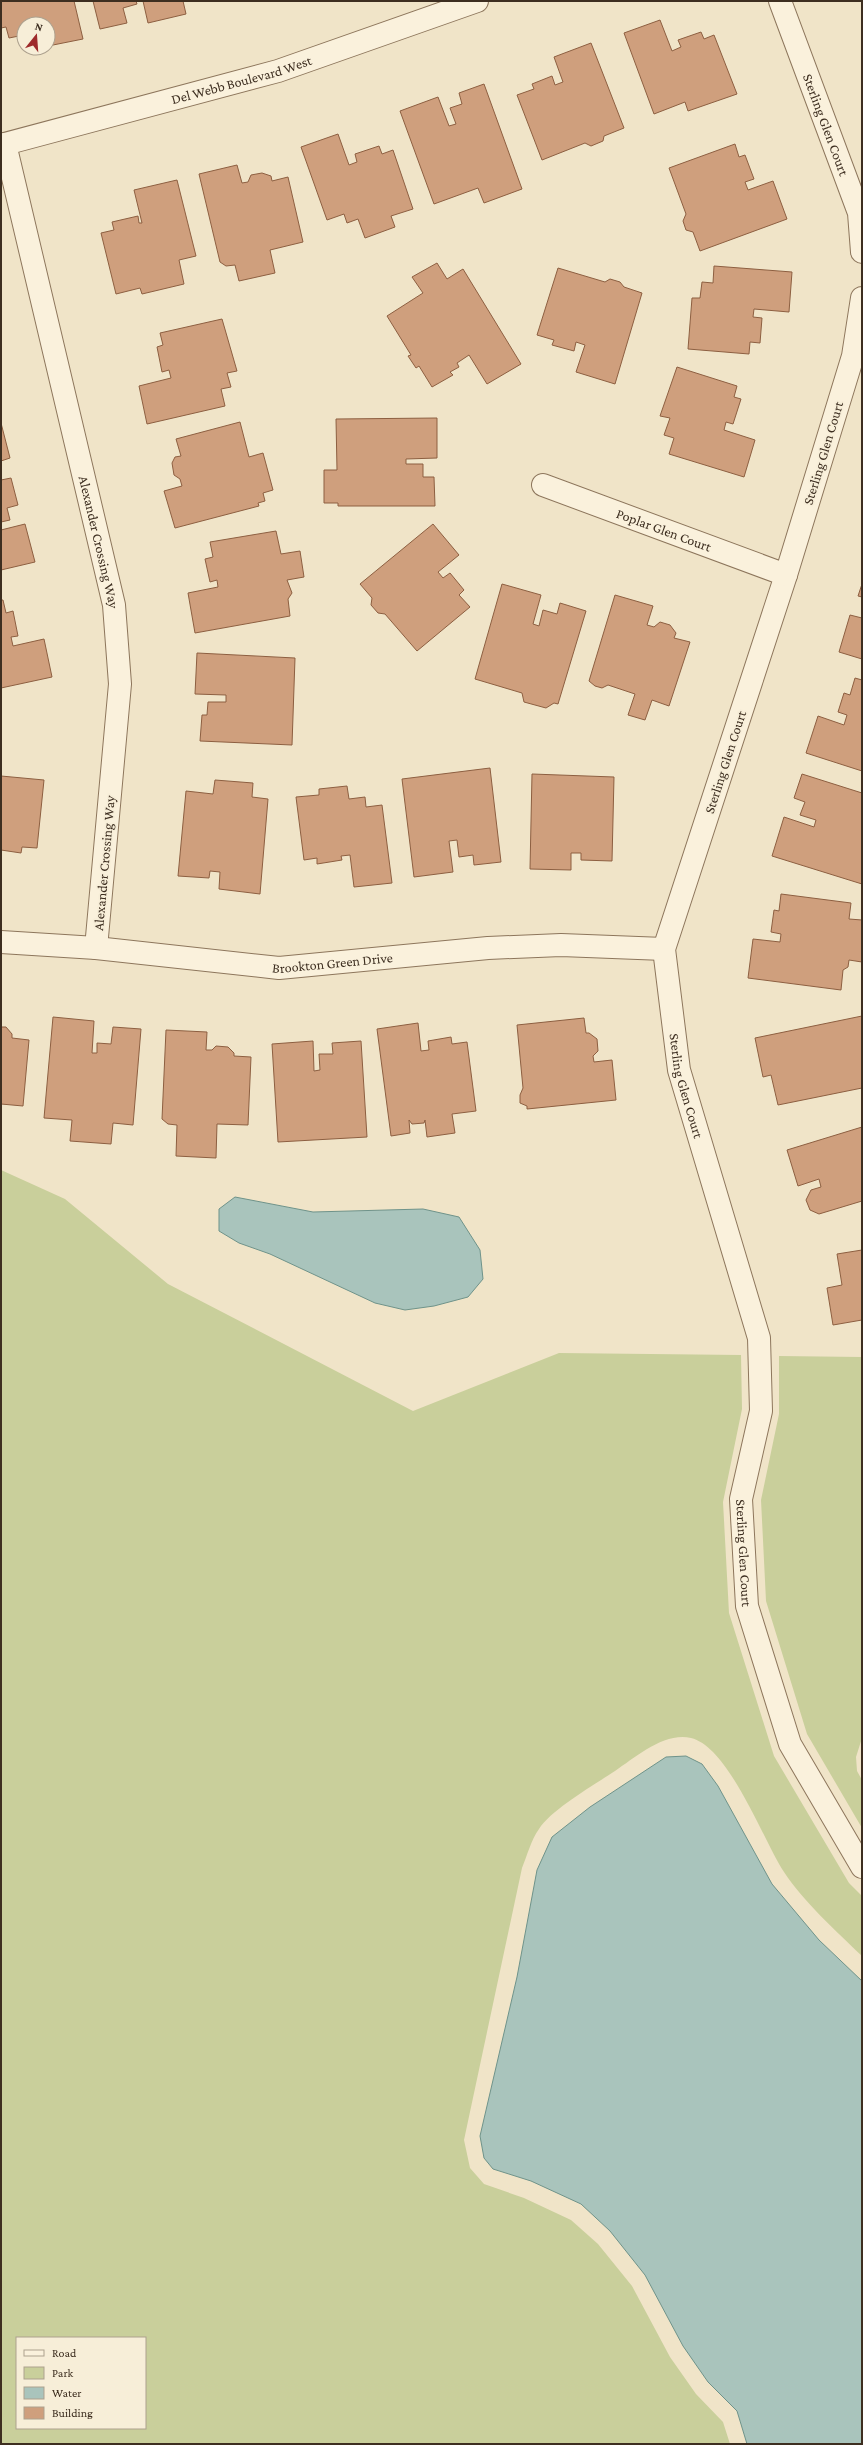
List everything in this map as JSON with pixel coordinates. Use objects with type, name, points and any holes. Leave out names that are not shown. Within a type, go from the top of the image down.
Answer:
[{"type":"street","name":"Del Webb Boulevard West","points":[[3,145],[278,71],[477,1]]},
{"type":"street","name":"Sterling Glen Court","points":[[780,1],[859,213],[862,252]]},
{"type":"street","name":"Alexander Crossing Way","points":[[3,145],[114,605],[120,684],[96,948]]},
{"type":"street","name":"Sterling Glen Court","points":[[862,298],[853,356],[786,575],[664,949],[679,1070],[759,1338],[761,1411],[741,1499],[747,1606],[790,1744],[862,1867]]},
{"type":"street","name":"Poplar Glen Court","points":[[543,485],[786,575]]},
{"type":"street","name":"Brookton Green Drive","points":[[1,942],[96,948],[279,968],[495,948],[561,945],[664,949]]},
{"type":"green space","points":[[1,1170],[65,1199],[168,1284],[413,1411],[559,1353],[741,1355],[742,1409],[723,1502],[729,1613],[774,1756],[849,1883],[862,1896],[862,1956],[821,1916],[784,1872],[744,1796],[719,1758],[705,1745],[691,1738],[681,1737],[661,1742],[641,1753],[553,1813],[539,1829],[529,1848],[522,1868],[464,2140],[470,2168],[484,2184],[524,2198],[571,2220],[598,2244],[632,2286],[670,2357],[696,2394],[723,2422],[730,2444],[1,2444]]},
{"type":"green space","points":[[779,1356],[862,1357],[862,1738],[856,1757],[857,1771],[862,1780],[862,1828],[807,1734],[766,1601],[761,1500],[779,1414]]},
{"type":"water","points":[[235,1197],[313,1212],[423,1209],[459,1217],[480,1250],[483,1279],[468,1297],[434,1306],[405,1310],[375,1303],[270,1254],[239,1243],[219,1231],[219,1209]]},
{"type":"water","points":[[686,1756],[702,1764],[718,1786],[772,1884],[819,1940],[862,1981],[862,2444],[747,2444],[737,2411],[708,2382],[683,2346],[645,2275],[610,2231],[581,2204],[531,2181],[493,2169],[484,2158],[480,2136],[517,1977],[537,1870],[552,1837],[590,1807],[666,1757]]},
{"type":"building","points":[[1,1],[74,1],[83,39],[56,44],[56,16],[16,16],[16,37],[9,38],[6,27],[1,28]]},
{"type":"building","points":[[93,1],[136,1],[137,4],[123,8],[127,23],[100,29]]},
{"type":"building","points":[[143,1],[183,1],[186,14],[148,23]]},
{"type":"building","points":[[660,20],[672,51],[681,47],[678,40],[701,32],[704,39],[714,35],[737,94],[688,111],[685,102],[654,114],[624,33]]},
{"type":"building","points":[[591,43],[624,128],[604,136],[603,141],[591,146],[585,143],[542,160],[517,95],[534,89],[532,84],[552,76],[555,85],[563,82],[554,57]]},
{"type":"building","points":[[484,84],[522,189],[484,203],[478,188],[434,204],[400,111],[438,97],[449,126],[456,124],[450,108],[462,104],[459,93]]},
{"type":"building","points":[[338,134],[349,165],[357,162],[355,154],[379,146],[382,154],[393,150],[413,209],[391,216],[395,227],[365,238],[358,219],[347,223],[344,214],[327,220],[301,147]]},
{"type":"building","points":[[735,144],[739,157],[745,155],[754,179],[745,182],[748,190],[773,181],[787,219],[700,251],[693,232],[686,230],[683,221],[686,214],[669,168]]},
{"type":"building","points":[[237,165],[242,183],[248,182],[251,175],[262,173],[271,176],[272,181],[288,177],[303,242],[270,250],[275,273],[239,281],[235,265],[226,266],[220,262],[199,174]]},
{"type":"building","points":[[177,180],[196,256],[179,260],[184,284],[142,294],[140,288],[116,294],[101,233],[114,230],[112,222],[138,216],[139,223],[142,223],[134,190]]},
{"type":"building","points":[[437,263],[447,279],[463,269],[521,364],[487,384],[469,355],[457,363],[459,367],[450,372],[453,375],[432,387],[419,366],[416,368],[408,356],[411,355],[387,316],[423,293],[412,277]]},
{"type":"building","points":[[714,266],[792,272],[789,312],[754,309],[753,317],[762,318],[760,343],[750,342],[749,354],[688,349],[692,298],[700,298],[702,282],[713,283]]},
{"type":"building","points":[[558,268],[605,282],[610,279],[620,282],[624,287],[642,293],[615,384],[576,372],[585,345],[576,342],[574,351],[552,345],[554,340],[537,335]]},
{"type":"building","points":[[222,319],[237,371],[227,373],[231,387],[221,389],[225,406],[147,424],[139,386],[171,378],[169,370],[162,372],[157,347],[163,345],[160,333]]},
{"type":"building","points":[[677,367],[737,386],[734,397],[741,399],[733,424],[726,422],[724,430],[755,440],[744,477],[669,454],[674,438],[664,435],[670,418],[660,416]]},
{"type":"building","points":[[437,418],[437,458],[406,459],[406,464],[423,464],[423,477],[434,477],[435,506],[338,506],[338,503],[324,503],[324,470],[337,470],[336,419]]},
{"type":"building","points":[[240,422],[249,457],[263,453],[273,490],[263,493],[265,501],[258,503],[259,506],[175,528],[164,491],[182,486],[180,479],[174,475],[172,463],[175,457],[181,456],[176,439]]},
{"type":"building","points":[[1,423],[10,458],[1,461]]},
{"type":"building","points":[[11,478],[18,505],[7,508],[10,520],[1,522],[1,480]]},
{"type":"building","points":[[25,524],[35,562],[1,570],[1,530]]},
{"type":"building","points":[[433,524],[459,555],[438,572],[443,578],[450,573],[464,590],[459,595],[470,607],[417,651],[385,614],[378,613],[371,605],[372,598],[360,584]]},
{"type":"building","points":[[276,531],[281,554],[300,551],[304,577],[287,580],[292,593],[288,599],[290,616],[195,633],[188,593],[218,587],[217,580],[210,582],[205,559],[213,557],[210,542]]},
{"type":"building","points":[[502,584],[541,595],[533,624],[539,626],[543,610],[557,614],[560,603],[586,611],[558,704],[554,703],[546,708],[524,702],[522,693],[475,679]]},
{"type":"building","points":[[862,584],[862,597],[858,596]]},
{"type":"building","points":[[615,595],[653,606],[647,625],[654,627],[660,622],[670,625],[676,633],[674,638],[690,642],[669,706],[652,700],[645,720],[628,715],[635,694],[608,685],[602,688],[595,686],[589,681]]},
{"type":"building","points":[[1,600],[3,600],[6,613],[13,611],[18,636],[11,637],[13,646],[44,639],[52,677],[1,688]]},
{"type":"building","points":[[850,615],[862,618],[862,659],[839,652]]},
{"type":"building","points":[[197,653],[295,658],[292,745],[200,741],[202,715],[207,715],[208,702],[226,702],[226,695],[195,694]]},
{"type":"building","points":[[855,678],[862,680],[862,771],[806,753],[818,716],[844,725],[847,715],[838,712],[844,693],[850,695]]},
{"type":"building","points":[[490,768],[501,862],[474,865],[473,855],[459,857],[457,840],[449,841],[453,872],[414,877],[402,779]]},
{"type":"building","points":[[532,774],[614,777],[612,861],[581,860],[581,853],[571,853],[571,870],[530,869]]},
{"type":"building","points":[[802,774],[862,793],[862,884],[772,856],[784,817],[814,827],[816,820],[800,815],[805,802],[794,798]]},
{"type":"building","points":[[1,776],[44,780],[37,848],[22,847],[21,853],[1,850]]},
{"type":"building","points":[[215,780],[253,783],[252,797],[268,799],[260,894],[219,889],[220,872],[210,871],[209,878],[178,876],[186,791],[213,794]]},
{"type":"building","points":[[347,786],[349,799],[365,797],[366,807],[382,805],[392,883],[354,887],[350,855],[341,856],[342,860],[317,864],[317,858],[304,860],[296,797],[319,795],[319,789]]},
{"type":"building","points":[[781,894],[851,903],[849,919],[862,920],[862,962],[849,960],[848,967],[843,970],[841,990],[748,978],[753,939],[780,942],[781,934],[771,932],[774,910],[779,911]]},
{"type":"building","points":[[862,1016],[862,1088],[778,1105],[771,1075],[763,1077],[755,1038]]},
{"type":"building","points":[[53,1017],[94,1021],[92,1053],[97,1053],[97,1043],[111,1044],[113,1027],[141,1029],[133,1125],[113,1123],[111,1144],[70,1141],[72,1120],[44,1118]]},
{"type":"building","points":[[584,1018],[586,1033],[589,1033],[597,1039],[598,1051],[593,1056],[594,1062],[612,1060],[616,1100],[527,1109],[527,1106],[520,1103],[520,1095],[523,1088],[517,1025]]},
{"type":"building","points":[[418,1023],[421,1051],[429,1050],[428,1041],[451,1037],[452,1044],[467,1042],[476,1111],[452,1114],[455,1133],[427,1137],[425,1120],[424,1123],[412,1124],[409,1120],[410,1133],[391,1136],[377,1029]]},
{"type":"building","points":[[1,1027],[6,1027],[12,1034],[12,1038],[29,1040],[23,1106],[1,1104]]},
{"type":"building","points":[[166,1030],[207,1032],[206,1050],[212,1050],[216,1046],[228,1047],[234,1053],[234,1056],[251,1057],[248,1125],[217,1124],[216,1158],[176,1156],[177,1125],[168,1124],[162,1119]]},
{"type":"building","points":[[313,1041],[314,1071],[320,1070],[319,1054],[333,1054],[332,1043],[361,1041],[367,1137],[278,1142],[272,1044]]},
{"type":"building","points":[[862,1127],[862,1201],[819,1214],[810,1210],[806,1200],[811,1190],[821,1187],[819,1179],[798,1186],[787,1150]]},
{"type":"building","points":[[862,1250],[862,1320],[833,1325],[827,1288],[842,1285],[837,1254]]}]
